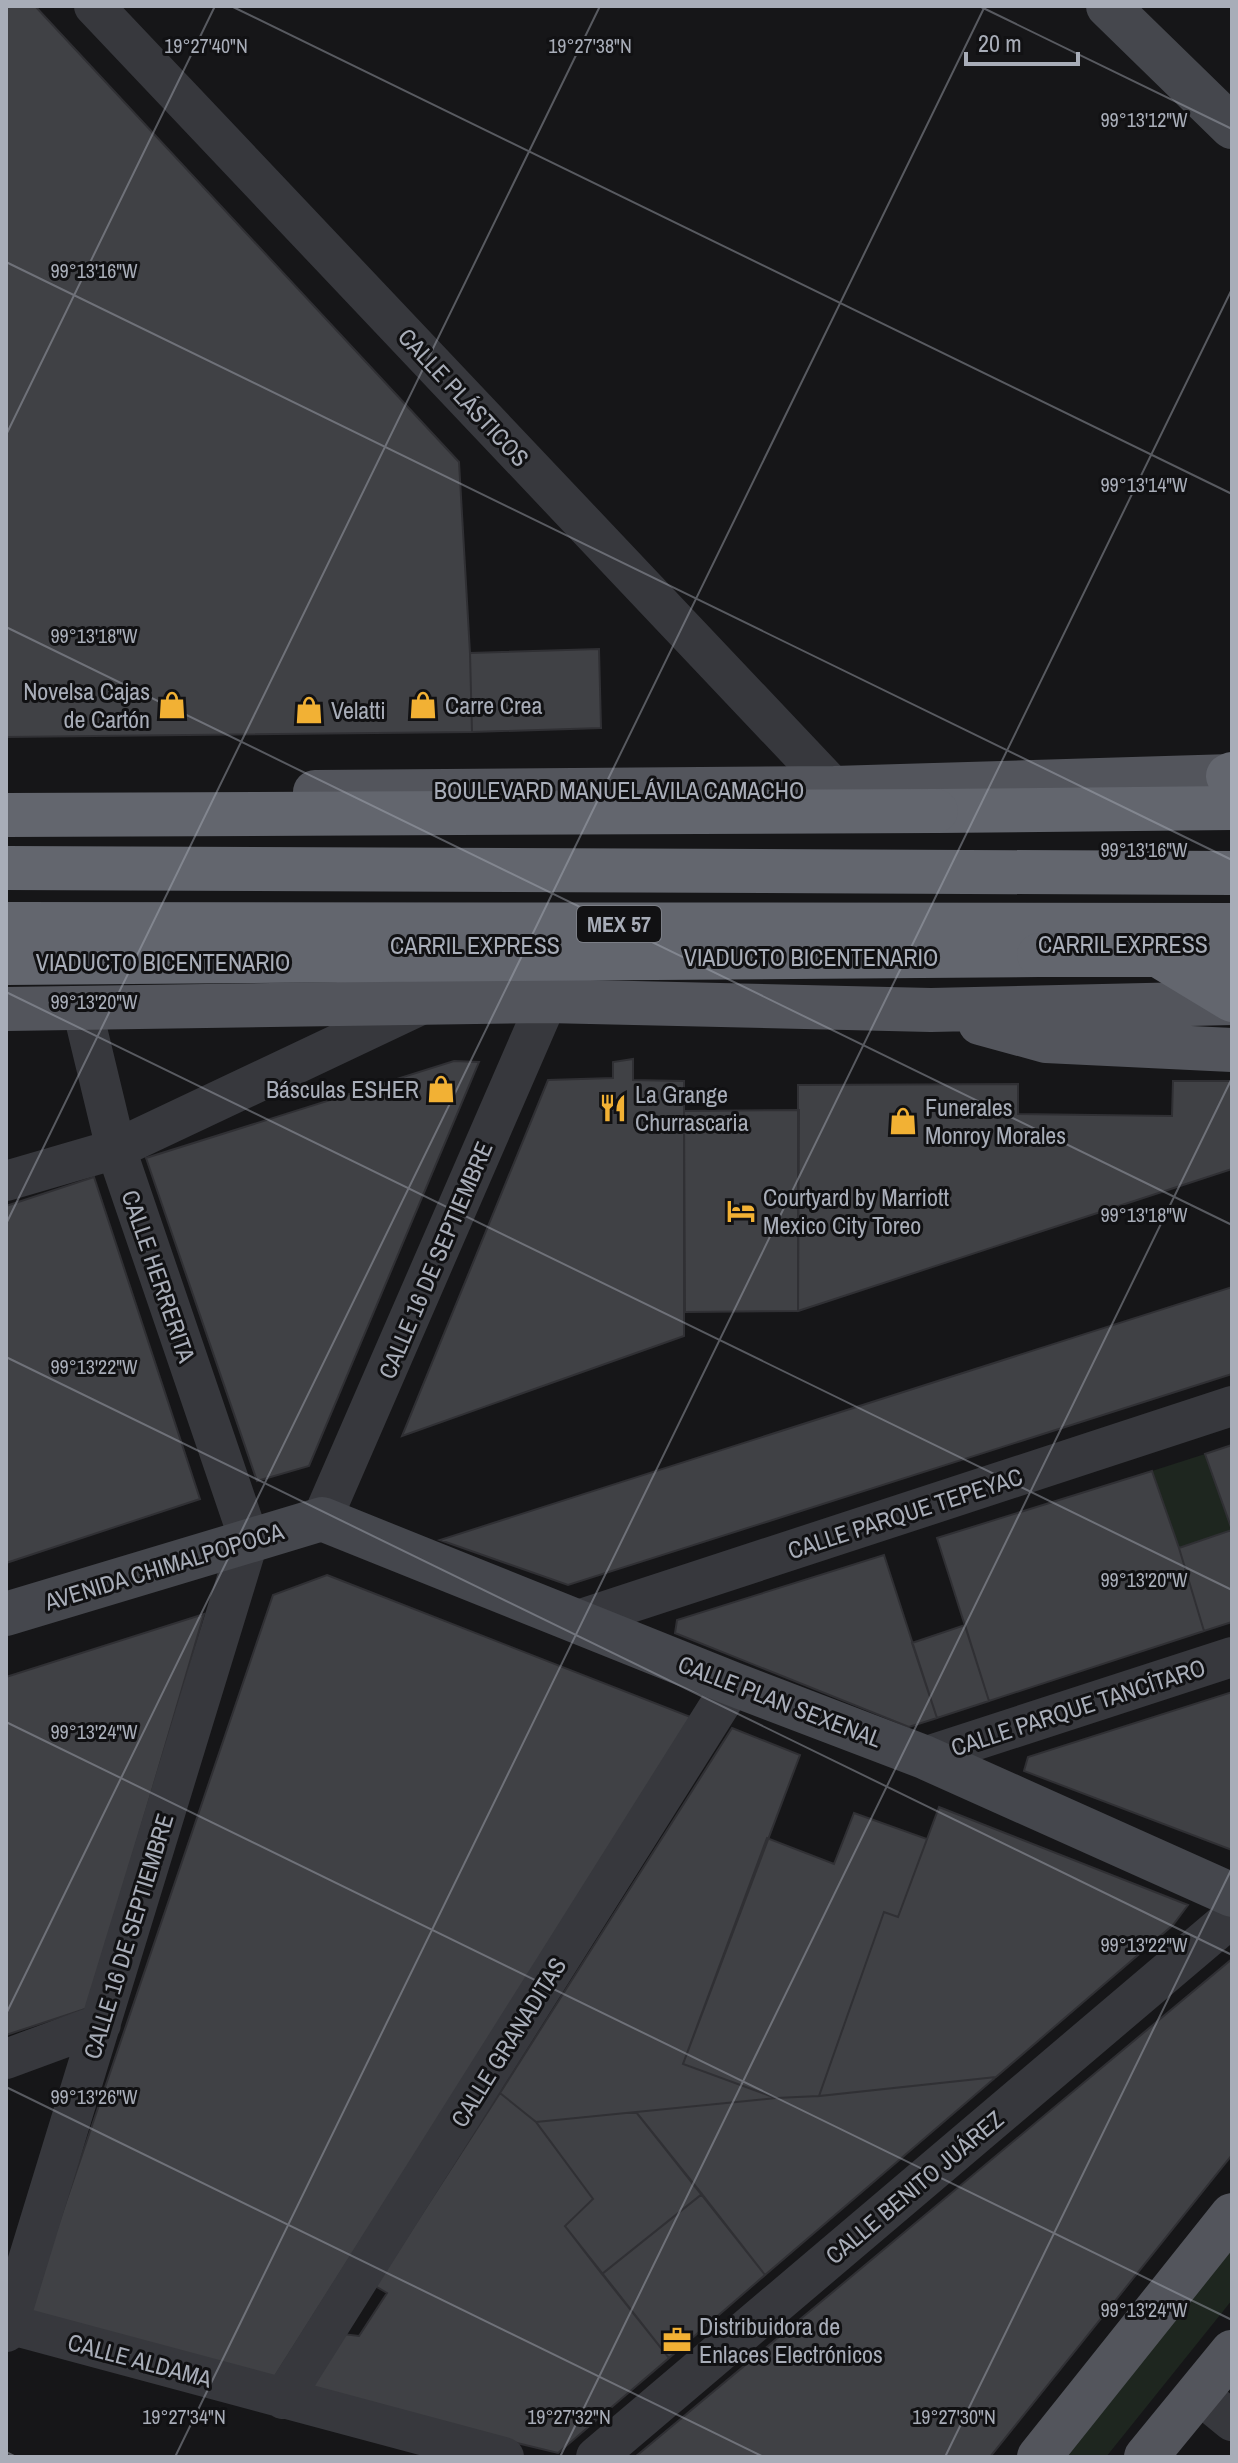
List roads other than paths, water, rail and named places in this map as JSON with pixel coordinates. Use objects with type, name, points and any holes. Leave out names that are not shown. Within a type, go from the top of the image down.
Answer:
[{"type":"highway","points":[[6,815],[1231,783]]},
{"type":"highway","points":[[6,868],[126,793]]},
{"type":"highway","name":"MEX 57","points":[[6,868],[1232,873]]},
{"type":"highway","points":[[1104,923],[1232,1002]]},
{"type":"highway","name":"MEX 57","points":[[6,924],[1232,925]]},
{"type":"highway","name":"CARRIL EXPRESS","points":[[6,947],[1232,944]]},
{"type":"highway","name":"VIADUCTO BICENTENARIO","points":[[6,963],[1232,955]]},
{"type":"main road","points":[[1108,6],[1232,127]]},
{"type":"main road","name":"BOULEVARD MANUEL ÁVILA CAMACHO","points":[[6,794],[1231,783]]},
{"type":"main road","points":[[6,1009],[547,1001],[931,1010],[1232,1002]]},
{"type":"main road","points":[[931,1010],[1046,1041],[1232,1050]]},
{"type":"main road","name":"AVENIDA CHIMALPOPOCA","points":[[6,1614],[322,1519]]},
{"type":"main road","name":"CALLE PLAN SEXENAL","points":[[322,1519],[924,1757],[1232,1895]]},
{"type":"main road","points":[[1039,2457],[1232,2215]]},
{"type":"main road","points":[[1146,2457],[1232,2352]]},
{"type":"street","name":"CALLE PLÁSTICOS","points":[[94,6],[834,788]]},
{"type":"street","name":"CALLE 16 DE SEPTIEMBRE","points":[[322,1519],[547,1001]]},
{"type":"street","points":[[6,1181],[116,1149],[425,1003]]},
{"type":"street","name":"CALLE HERRERITA","points":[[82,1008],[116,1149],[249,1539]]},
{"type":"street","name":"CALLE PARQUE TEPEYAC","points":[[578,1620],[1232,1406]]},
{"type":"street","name":"CALLE 16 DE SEPTIEMBRE","points":[[7,2328],[20,2229],[101,2024],[249,1539]]},
{"type":"street","name":"CALLE PARQUE TANCÍTARO","points":[[924,1757],[1232,1657]]},
{"type":"street","name":"CALLE GRANADITAS","points":[[283,2399],[733,1684]]},
{"type":"street","name":"CALLE BENITO JUÁREZ","points":[[596,2457],[1232,1917]]},
{"type":"street","points":[[6,2059],[101,2024]]},
{"type":"street","name":"CALLE ALDAMA","points":[[7,2328],[504,2457]]},
{"type":"street","points":[[1199,2394],[1232,2421]]},
{"type":"place","name":"Novelsa Cajas de Cartón","points":[[172,705]]},
{"type":"place","name":"Carre Crea","points":[[423,705]]},
{"type":"place","name":"Velatti","points":[[309,710]]},
{"type":"place","name":"Básculas ESHER","points":[[441,1089]]},
{"type":"place","name":"La Grange Churrascaria","points":[[613,1108]]},
{"type":"place","name":"Funerales Monroy Morales","points":[[903,1121]]},
{"type":"place","name":"Courtyard by Marriott Mexico City Toreo","points":[[741,1211]]},
{"type":"place","name":"Distribuidora de Enlaces Electrónicos","points":[[677,2340]]}]
